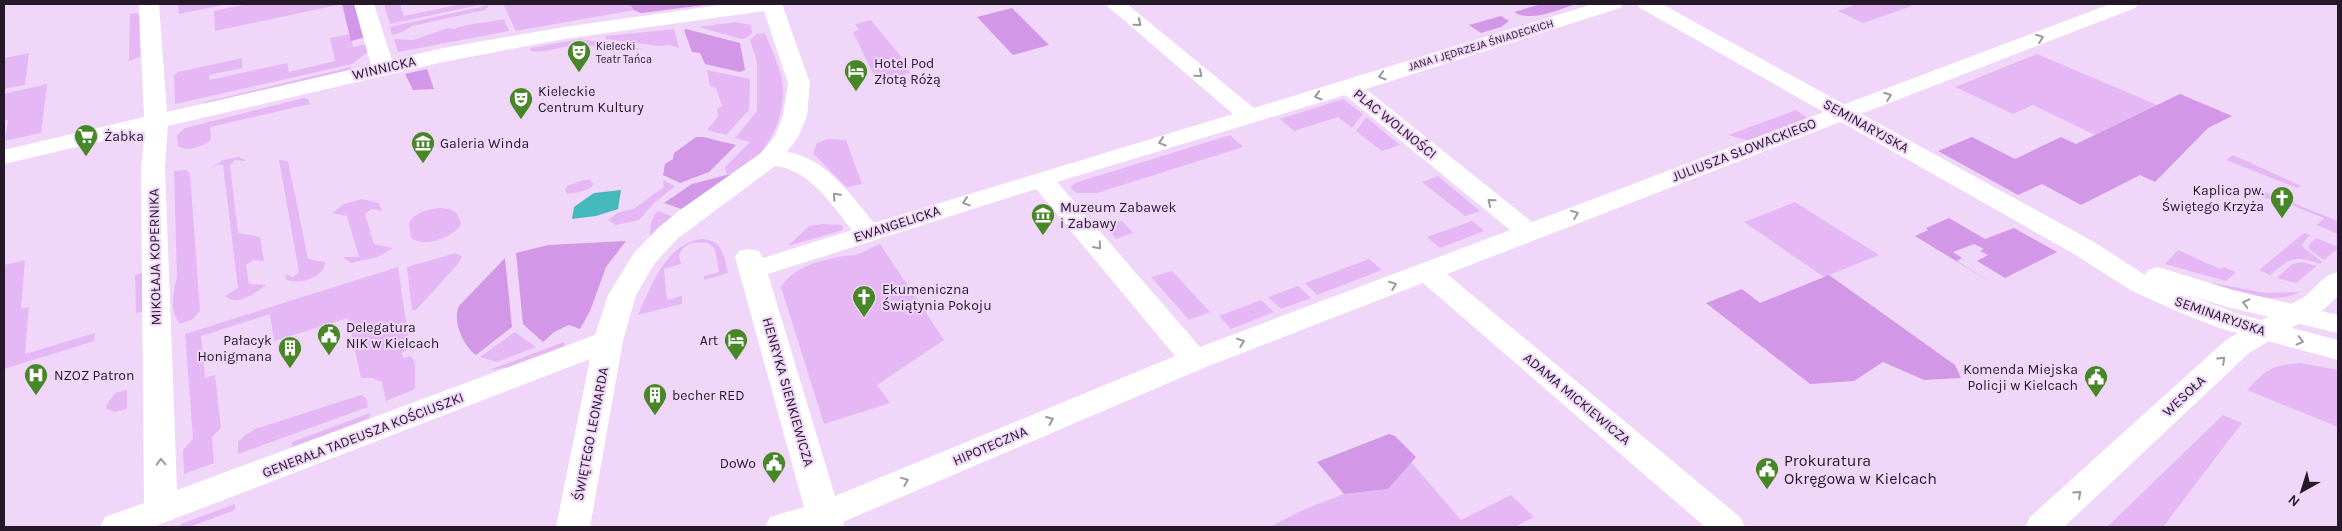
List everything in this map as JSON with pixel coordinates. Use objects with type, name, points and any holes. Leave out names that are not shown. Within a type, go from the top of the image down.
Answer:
[{"type":"street","name":"MIKOŁAJA KOPERNIKA","points":[[149,4],[156,135],[153,166],[161,511]]},
{"type":"street","points":[[364,4],[383,68]]},
{"type":"street","name":"WINNICKA","points":[[4,157],[383,68],[547,35],[770,4]]},
{"type":"street","name":"ŚWIĘTEGO LEONARDA","points":[[573,527],[608,341],[622,295],[636,270],[668,233],[770,158],[786,137],[795,116],[799,83],[770,4]]},
{"type":"street","points":[[1115,4],[1249,116]]},
{"type":"street","name":"JANA I JĘDRZEJA ŚNIADECKICH","points":[[1349,87],[1613,4]]},
{"type":"street","name":"SEMINARYJSKA","points":[[1647,4],[2084,248],[2154,292],[2213,316],[2338,350]]},
{"type":"street","name":"JULIUSZA SŁOWACKIEGO","points":[[1529,232],[2128,4]]},
{"type":"street","name":"PLAC WOLNOŚCI","points":[[1041,179],[1349,87],[1529,232]]},
{"type":"street","points":[[770,158],[793,161],[808,168],[835,194],[868,232]]},
{"type":"street","points":[[1041,179],[1196,360],[1529,232]]},
{"type":"street","name":"EWANGELICKA","points":[[751,264],[868,232],[1041,179]]},
{"type":"street","name":"SEMINARYJSKA","points":[[2084,248],[2194,288],[2338,324]]},
{"type":"street","name":"HENRYKA SIENKIEWICZA","points":[[751,264],[826,521]]},
{"type":"street","name":"ADAMA MICKIEWICZA","points":[[1426,271],[1728,527]]},
{"type":"street","name":"WESOŁA","points":[[2042,527],[2232,351],[2263,331],[2314,303],[2338,281]]},
{"type":"street","name":"GENERAŁA TADEUSZA KOŚCIUSZKI","points":[[117,527],[608,341]]},
{"type":"street","name":"HIPOTECZNA","points":[[782,527],[826,521],[1196,360]]},
{"type":"shaded area","points":[[178,4],[228,4],[179,14]]},
{"type":"shaded area","points":[[248,4],[342,4],[215,31],[214,11]]},
{"type":"shaded area","points":[[342,4],[357,4],[366,37],[351,41]]},
{"type":"shaded area","points":[[384,4],[400,4],[404,16],[462,4],[479,5],[390,24]]},
{"type":"shaded area","points":[[503,4],[712,4],[641,13],[634,10],[516,31]]},
{"type":"shaded area","points":[[630,4],[712,4],[641,13],[634,10]]},
{"type":"shaded area","points":[[1541,4],[1577,4],[1537,16],[1521,15],[1514,12]]},
{"type":"shaded area","points":[[1852,4],[1908,4],[1912,6],[1863,23],[1838,11],[1854,5]]},
{"type":"shaded area","points":[[489,5],[485,10],[412,26],[392,35],[390,27]]},
{"type":"shaded area","points":[[1012,8],[1049,45],[1013,55],[977,17]]},
{"type":"shaded area","points":[[137,13],[139,15],[140,57],[129,61],[130,14]]},
{"type":"shaded area","points":[[1501,16],[1509,21],[1501,27],[1481,33],[1469,25]]},
{"type":"shaded area","points":[[504,19],[509,31],[398,52],[394,39],[413,40],[448,28],[455,29]]},
{"type":"shaded area","points":[[871,20],[907,64],[904,65],[910,73],[877,82],[853,32],[859,30],[855,24]]},
{"type":"shaded area","points":[[736,22],[751,25],[752,33],[746,38],[741,39],[699,27]]},
{"type":"shaded area","points":[[674,29],[679,48],[670,45],[659,46],[606,39],[606,36]]},
{"type":"shaded area","points":[[684,30],[740,43],[745,70],[740,72],[705,64],[700,53],[692,52]]},
{"type":"shaded area","points":[[765,33],[782,80],[783,100],[780,114],[776,128],[761,152],[751,162],[727,174],[725,167],[750,142],[735,138],[757,111],[757,62],[750,40],[757,34]]},
{"type":"shaded area","points":[[350,34],[353,47],[367,44],[369,51],[352,64],[175,104],[174,75],[178,72],[242,58],[242,68],[209,75],[210,80],[287,63],[289,72],[335,61],[330,38]]},
{"type":"shaded area","points":[[580,39],[643,49],[627,50],[580,45],[536,52],[530,51],[531,48]]},
{"type":"shaded area","points":[[29,53],[25,85],[4,89],[4,58]]},
{"type":"shaded area","points":[[2037,54],[2157,105],[2095,135],[2033,105],[2013,114],[1955,87]]},
{"type":"shaded area","points":[[351,67],[351,70],[201,105],[205,102]]},
{"type":"shaded area","points":[[427,69],[434,89],[413,90],[405,74]]},
{"type":"shaded area","points":[[707,70],[750,79],[749,110],[726,135],[707,130],[718,117],[717,109],[722,106],[716,88],[710,86]]},
{"type":"shaded area","points":[[47,84],[41,133],[5,141],[8,120],[4,121],[4,94]]},
{"type":"shaded area","points":[[2180,94],[2232,116],[2208,128],[2155,182],[2140,175],[2081,205],[2042,184],[2018,195],[1938,151],[1972,137],[2015,159],[2061,137],[2076,144]]},
{"type":"shaded area","points":[[304,98],[308,99],[310,104],[210,127],[211,140],[207,143],[190,149],[178,146],[177,135],[185,128]]},
{"type":"shaded area","points":[[1343,99],[1363,114],[1352,128],[1338,117],[1294,131],[1280,119]]},
{"type":"shaded area","points":[[1796,110],[1808,118],[1750,141],[1728,135]]},
{"type":"shaded area","points":[[1366,117],[1400,145],[1382,151],[1356,131]]},
{"type":"shaded area","points":[[1230,135],[1243,147],[1097,193],[1077,193],[1071,189],[1075,183]]},
{"type":"shaded area","points":[[696,137],[736,145],[709,172],[680,183],[663,175],[665,164],[673,159],[674,153]]},
{"type":"shaded area","points":[[828,139],[846,140],[862,184],[846,187],[813,153],[817,143]]},
{"type":"shaded area","points":[[2233,155],[2301,186],[2297,188],[2226,160]]},
{"type":"shaded area","points":[[239,157],[247,161],[235,160],[230,165],[238,233],[260,237],[264,261],[253,260],[246,265],[249,284],[266,285],[246,298],[235,300],[225,296],[238,288],[223,165],[218,164],[207,170],[223,160]]},
{"type":"shaded area","points":[[279,160],[288,161],[308,259],[325,262],[324,268],[316,276],[303,281],[291,281],[286,279],[285,274],[293,277],[299,272]]},
{"type":"shaded area","points":[[186,170],[190,174],[200,311],[193,319],[180,324],[173,307],[177,277],[174,171]]},
{"type":"shaded area","points":[[734,173],[684,210],[664,203],[692,184]]},
{"type":"shaded area","points":[[1438,176],[1480,211],[1465,216],[1422,182]]},
{"type":"shaded area","points":[[583,180],[590,180],[594,184],[585,190],[567,194],[565,190],[567,186]]},
{"type":"shaded area","points":[[663,180],[675,186],[654,203],[639,220],[616,225],[608,220],[617,213],[635,208],[664,187]]},
{"type":"shaded area","points":[[2253,187],[2338,221],[2338,234],[2317,225],[2324,218],[2272,197],[2268,199],[2248,191]]},
{"type":"shaded area","points":[[621,190],[618,209],[596,216],[572,219],[574,207],[594,193]]},
{"type":"shaded area","points":[[362,199],[379,203],[382,211],[371,209],[365,214],[374,244],[393,248],[378,257],[351,263],[343,257],[359,257],[347,216],[332,213],[344,204]]},
{"type":"shaded area","points":[[1795,202],[1879,255],[1824,277],[1744,222]]},
{"type":"shaded area","points":[[440,208],[449,209],[457,214],[461,225],[457,230],[430,242],[417,241],[411,238],[409,223],[412,219],[422,212]]},
{"type":"shaded area","points":[[657,211],[675,217],[650,238],[651,222]]},
{"type":"shaded area","points":[[1949,218],[1985,239],[2014,228],[2057,252],[2005,278],[1977,261],[1988,255],[1980,251],[1984,249],[1974,244],[1953,252],[1962,258],[1957,261],[1992,283],[1915,236],[1928,230],[1926,228]]},
{"type":"shaded area","points":[[1122,221],[1133,233],[1116,239],[1105,226]]},
{"type":"shaded area","points":[[1472,221],[1484,231],[1440,248],[1427,237]]},
{"type":"shaded area","points":[[822,224],[842,225],[843,230],[788,246],[809,226]]},
{"type":"shaded area","points":[[2304,233],[2310,235],[2302,244],[2303,247],[2322,262],[2320,264],[2298,259],[2288,262],[2270,275],[2259,270]]},
{"type":"shaded area","points":[[2316,238],[2338,248],[2324,260],[2309,249],[2309,245]]},
{"type":"shaded area","points":[[702,239],[714,242],[718,246],[724,255],[728,273],[704,280],[704,276],[719,272],[715,249],[708,243],[699,242],[687,245],[679,255],[681,264],[664,269],[667,300],[682,296],[682,304],[638,315],[654,279],[669,257],[689,242]]},
{"type":"shaded area","points":[[626,241],[606,267],[590,311],[580,329],[569,325],[554,332],[543,342],[523,324],[516,253],[548,245]]},
{"type":"shaded area","points":[[880,244],[944,340],[877,385],[890,403],[824,424],[781,287],[786,280],[800,269],[817,262],[858,254]]},
{"type":"shaded area","points":[[2178,250],[2220,269],[2223,267],[2236,272],[2226,281],[2165,264]]},
{"type":"shaded area","points":[[456,253],[462,257],[458,264],[416,310],[412,310],[407,267]]},
{"type":"shaded area","points":[[505,258],[512,327],[476,355],[463,339],[458,325],[457,312],[459,306]]},
{"type":"shaded area","points":[[1369,259],[1382,270],[1317,295],[1305,283]]},
{"type":"shaded area","points":[[25,260],[21,309],[29,307],[25,354],[95,333],[94,341],[4,369],[4,265]]},
{"type":"shaded area","points":[[2302,262],[2317,266],[2296,283],[2277,278],[2292,264]]},
{"type":"shaded area","points":[[398,267],[410,349],[402,352],[403,358],[411,356],[415,363],[415,389],[386,401],[382,382],[372,378],[361,378],[348,318],[274,341],[270,314],[201,336],[205,378],[215,375],[221,428],[212,437],[214,463],[184,474],[183,450],[193,439],[185,334]]},
{"type":"shaded area","points":[[1172,271],[1210,312],[1189,320],[1151,277]]},
{"type":"shaded area","points":[[143,273],[144,311],[136,313],[135,275]]},
{"type":"shaded area","points":[[1829,275],[1955,365],[1961,378],[1924,380],[1883,362],[1854,381],[1810,384],[1706,303],[1742,289],[1760,303]]},
{"type":"shaded area","points":[[2212,283],[2266,293],[2300,292],[2278,298],[2267,298],[2211,286]]},
{"type":"shaded area","points":[[1298,286],[1311,298],[1281,309],[1268,297]]},
{"type":"shaded area","points":[[1261,300],[1274,312],[1231,329],[1219,316]]},
{"type":"shaded area","points":[[515,332],[536,347],[497,362],[480,357]]},
{"type":"shaded area","points":[[564,342],[565,347],[511,367],[489,370]]},
{"type":"shaded area","points":[[2301,363],[2338,370],[2338,427],[2247,390],[2271,369],[2283,365]]},
{"type":"shaded area","points":[[127,390],[127,409],[115,412],[107,409],[106,406],[115,393]]},
{"type":"shaded area","points":[[361,395],[366,398],[368,407],[238,454],[238,442],[255,429]]},
{"type":"shaded area","points":[[370,413],[369,419],[292,447],[292,442]]},
{"type":"shaded area","points":[[2223,415],[2242,423],[2163,527],[2107,527]]},
{"type":"shaded area","points":[[1389,434],[1395,436],[1416,457],[1388,489],[1344,494],[1317,462]]},
{"type":"shaded area","points":[[1411,462],[1461,520],[1511,495],[1534,517],[1515,527],[1270,527],[1305,509],[1344,494],[1388,489]]},
{"type":"shaded area","points":[[235,504],[235,510],[189,527],[181,527],[181,524]]},
{"type":"place","name":"Kielecki Teatr Tańca","points":[[579,73]]},
{"type":"place","name":"Hotel Pod Złotą Różą","points":[[856,92]]},
{"type":"place","name":"Kieleckie Centrum Kultury","points":[[521,120]]},
{"type":"place","name":"Żabka","points":[[86,157]]},
{"type":"place","name":"Galeria Winda","points":[[423,164]]},
{"type":"place","name":"Kaplica pw. Świętego Krzyża","points":[[2282,219]]},
{"type":"place","name":"Muzeum Zabawek i Zabawy","points":[[1043,236]]},
{"type":"place","name":"Ekumeniczna Świątynia Pokoju","points":[[864,318]]},
{"type":"place","name":"Delegatura NIK w Kielcach","points":[[329,356]]},
{"type":"place","name":"Art","points":[[736,361]]},
{"type":"place","name":"Pałacyk Honigmana","points":[[290,369]]},
{"type":"place","name":"NZOZ Patron","points":[[36,396]]},
{"type":"place","name":"Komenda Miejska Policji w Kielcach","points":[[2096,398]]},
{"type":"place","name":"becher RED","points":[[655,416]]},
{"type":"place","name":"DoWo","points":[[774,484]]},
{"type":"place","name":"Prokuratura Okręgowa w Kielcach","points":[[1767,490]]}]
